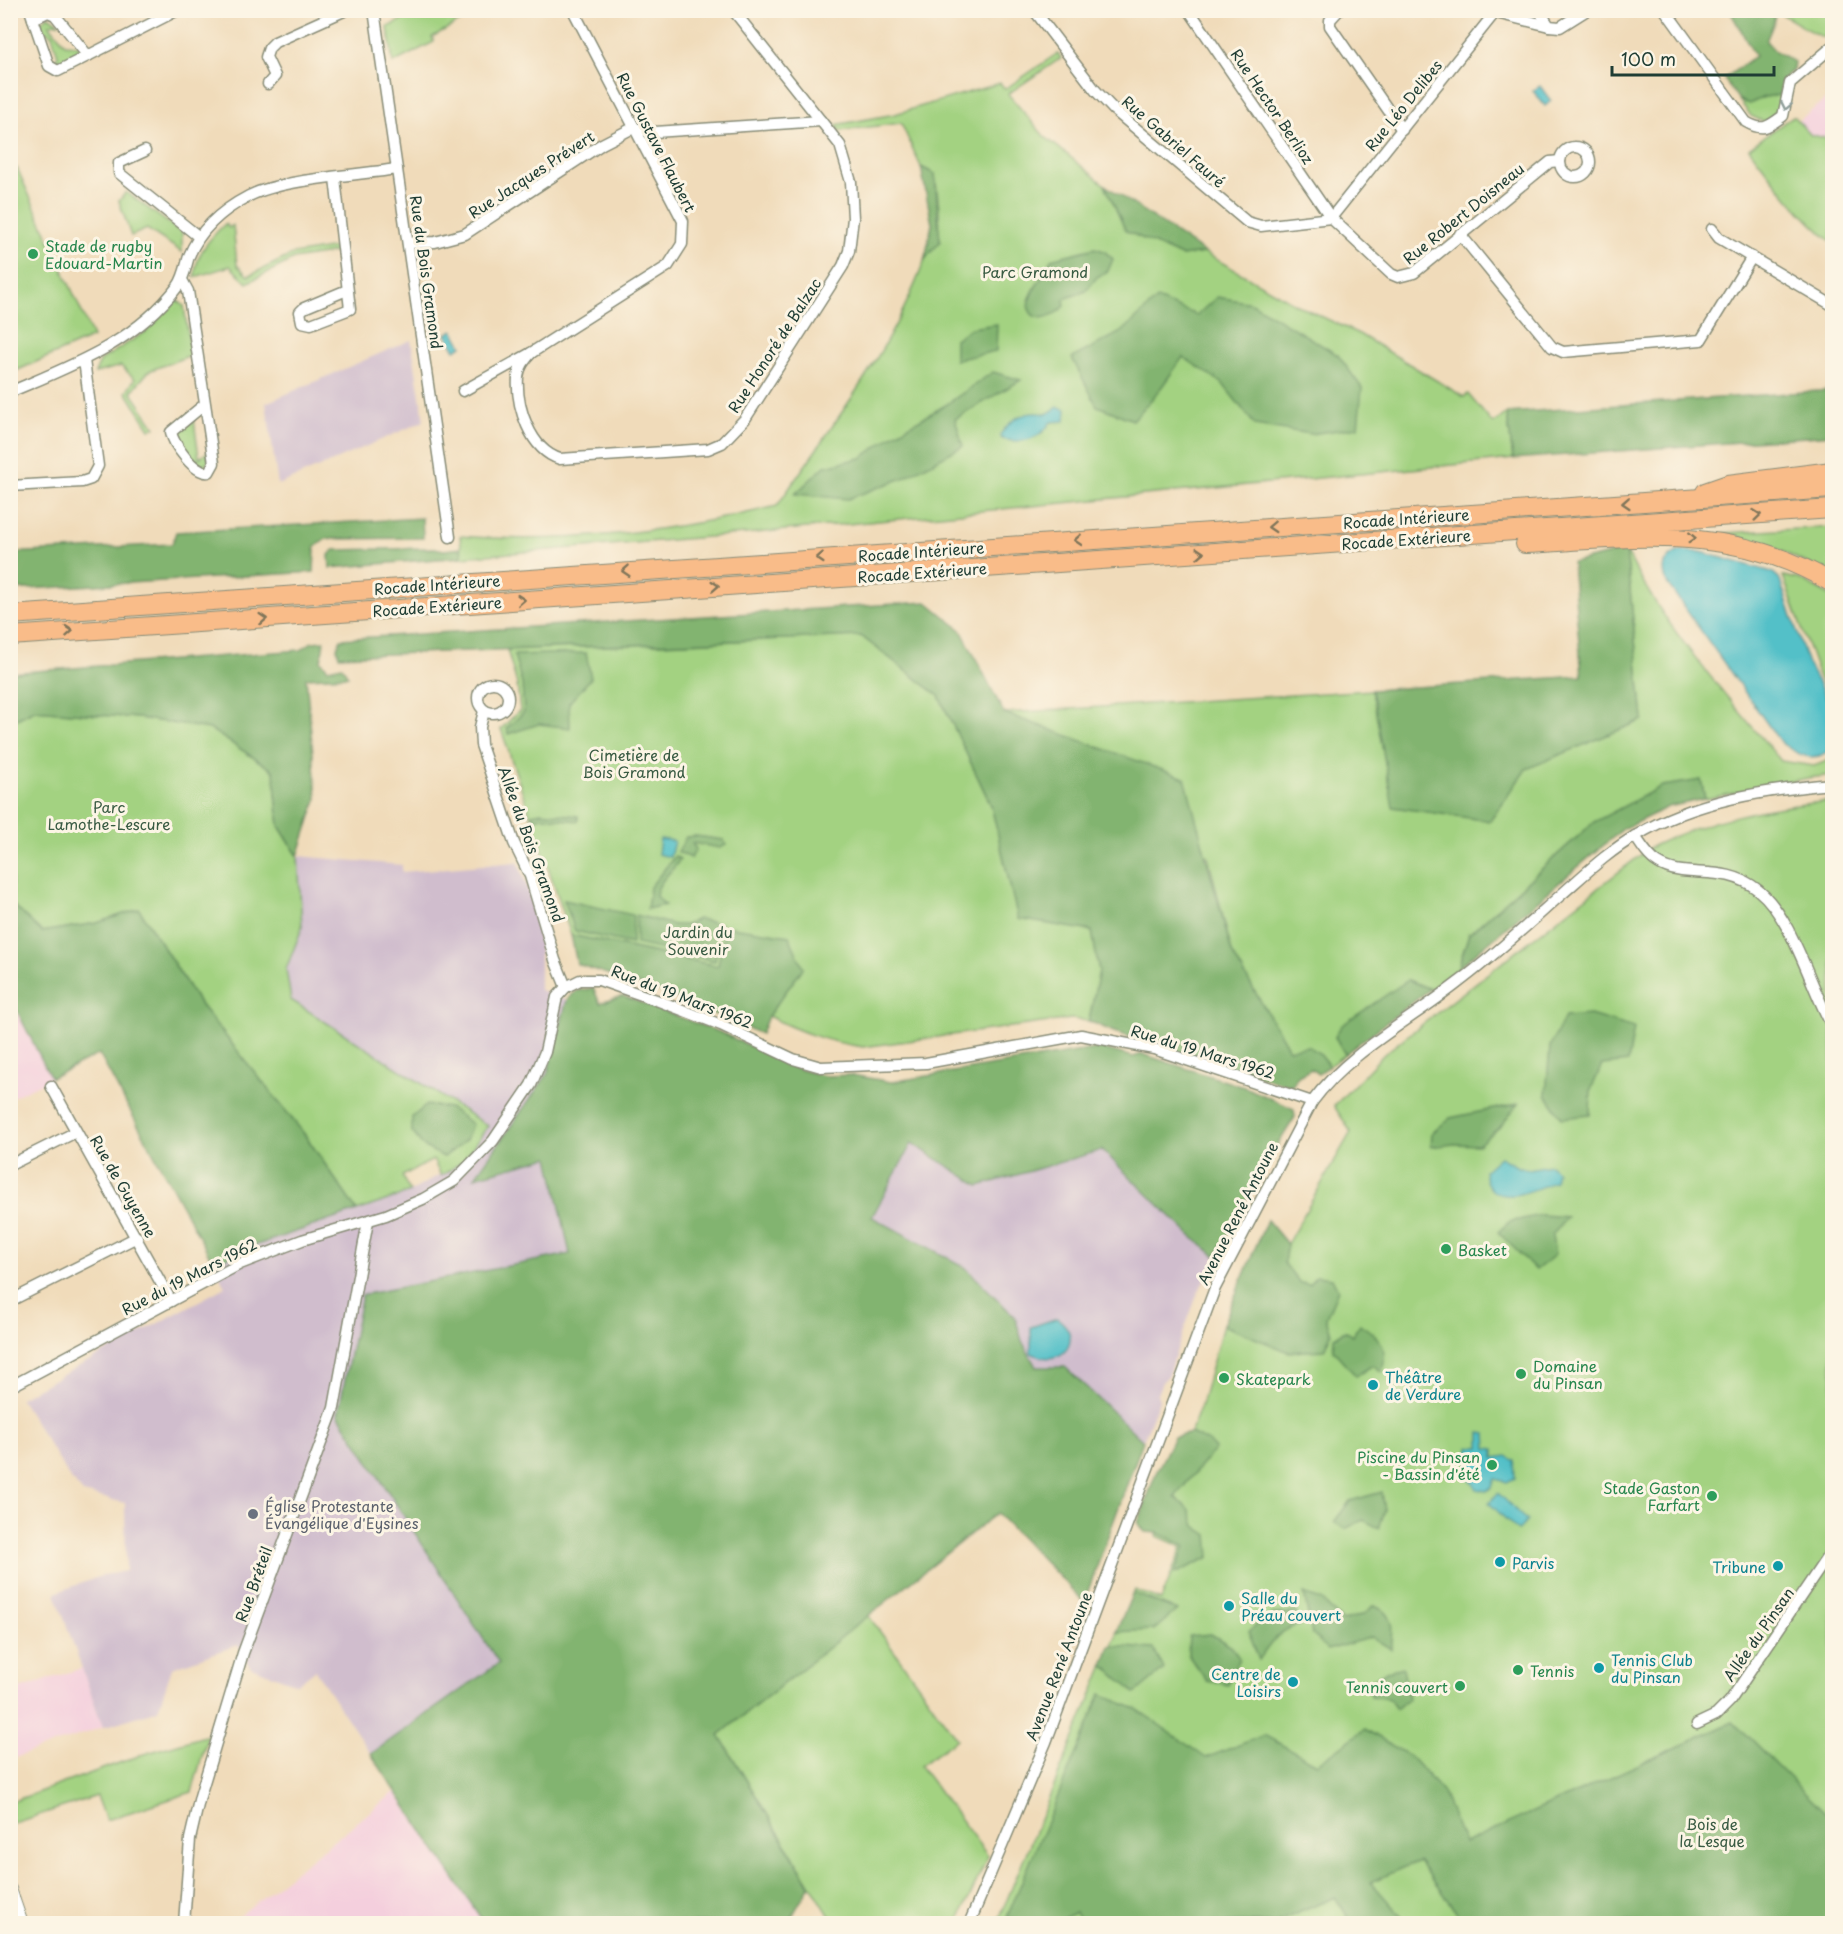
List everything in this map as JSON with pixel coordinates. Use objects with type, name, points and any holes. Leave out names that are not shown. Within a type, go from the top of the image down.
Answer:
[{"type":"highway","points":[[1685,499],[1728,484],[1833,471]]},
{"type":"highway","name":"Rocade Intérieure","points":[[10,615],[1833,489]]},
{"type":"highway","name":"Rocade Extérieure","points":[[10,636],[1833,509]]},
{"type":"highway","points":[[1489,533],[1519,544],[1693,538],[1740,544],[1807,567],[1833,583]]},
{"type":"street","points":[[88,56],[55,15],[48,12],[31,15],[51,68],[61,70],[178,10]]},
{"type":"street","points":[[268,84],[274,81],[275,76],[267,57],[269,48],[275,42],[346,10]]},
{"type":"street","name":"Rue du Bois Gramond","points":[[374,10],[450,537]]},
{"type":"street","name":"Rue Gustave Flaubert","points":[[463,391],[531,352],[668,266],[682,244],[683,221],[573,10]]},
{"type":"street","name":"Rue Honoré de Balzac","points":[[531,352],[519,372],[519,389],[528,432],[544,453],[560,459],[708,449],[722,443],[745,419],[843,266],[849,251],[853,218],[848,164],[840,145],[733,10]]},
{"type":"street","name":"Rue Gabriel Fauré","points":[[1034,10],[1089,82],[1114,110],[1247,222],[1261,226],[1331,218]]},
{"type":"street","name":"Rue Hector Berlioz","points":[[1190,10],[1331,218]]},
{"type":"street","points":[[1339,10],[1330,20],[1330,26],[1402,130]]},
{"type":"street","points":[[1539,10],[1549,26]]},
{"type":"street","points":[[1497,12],[1560,27],[1587,10]]},
{"type":"street","points":[[1665,10],[1746,122],[1758,129],[1766,129],[1783,116],[1790,83],[1833,47]]},
{"type":"street","name":"Rue Léo Delibes","points":[[1331,218],[1497,12]]},
{"type":"street","points":[[633,128],[655,132],[821,121]]},
{"type":"street","name":"Rue Jacques Prévert","points":[[408,243],[435,242],[465,234],[602,144],[633,128]]},
{"type":"street","points":[[145,151],[119,163],[119,173],[199,237]]},
{"type":"street","name":"Rue Robert Doisneau","points":[[1331,218],[1390,274],[1398,277],[1414,273],[1550,162],[1560,161]]},
{"type":"street","points":[[10,392],[84,360],[131,333],[182,280],[199,237],[227,209],[251,195],[275,187],[397,169]]},
{"type":"street","points":[[335,178],[350,305],[346,313],[311,324],[302,322],[300,312],[304,308],[348,290]]},
{"type":"street","points":[[1712,229],[1719,238],[1833,305]]},
{"type":"street","points":[[1460,234],[1552,347],[1563,352],[1701,340],[1752,257]]},
{"type":"street","points":[[182,280],[188,291],[206,404],[214,463],[209,472],[204,473],[198,470],[172,439],[171,432],[206,404]]},
{"type":"street","points":[[10,486],[82,482],[91,479],[96,473],[98,466],[84,360]]},
{"type":"street","name":"Allée du Bois Gramond","points":[[484,711],[480,728],[481,745],[514,843],[530,876],[555,960],[566,987]]},
{"type":"street","name":"Avenue René Antoune","points":[[969,1923],[1046,1742],[1215,1288],[1312,1102],[1323,1087],[1354,1059],[1464,979],[1585,874],[1635,836],[1675,815],[1722,801],[1833,784]]},
{"type":"street","points":[[1635,836],[1659,864],[1685,871],[1720,872],[1743,879],[1773,904],[1817,998],[1833,1026]]},
{"type":"street","name":"Rue du 19 Mars 1962","points":[[10,1387],[171,1301],[271,1251],[368,1221],[441,1190],[482,1154],[537,1076],[556,997],[566,987],[580,980],[598,980],[710,1021],[793,1059],[821,1067],[926,1063],[1081,1035],[1154,1049],[1312,1102]]},
{"type":"street","name":"Rue de Guyenne","points":[[51,1086],[171,1301]]},
{"type":"street","points":[[10,1165],[76,1132]]},
{"type":"street","name":"Rue Bréteil","points":[[184,1923],[189,1839],[200,1796],[243,1653],[334,1408],[368,1221]]},
{"type":"street","points":[[10,1301],[137,1237]]},
{"type":"street","name":"Allée du Pinsan","points":[[1697,1724],[1716,1715],[1730,1701],[1833,1550]]},
{"type":"street","points":[[10,1889],[22,1923]]},
{"type":"shaded area","points":[[1832,95],[1832,139],[1811,135],[1798,121]]},
{"type":"shaded area","points":[[411,340],[424,421],[278,485],[266,403]]},
{"type":"shaded area","points":[[298,856],[402,865],[402,872],[518,862],[533,904],[540,943],[540,990],[567,1000],[547,1075],[476,1177],[549,1157],[570,1254],[362,1295],[338,1414],[499,1663],[371,1754],[315,1670],[297,1684],[251,1667],[238,1645],[172,1668],[158,1710],[103,1727],[55,1593],[104,1575],[126,1571],[125,1503],[83,1493],[70,1478],[20,1398],[225,1287],[214,1264],[245,1249],[410,1192],[463,1161],[291,1000],[286,969],[302,928]]},
{"type":"shaded area","points":[[10,999],[51,1078],[11,1098],[10,1098]]},
{"type":"shaded area","points":[[912,1142],[979,1186],[1102,1150],[1191,1236],[1216,1256],[1197,1295],[1167,1377],[1157,1394],[1159,1400],[1143,1441],[1065,1367],[1036,1367],[1022,1341],[1015,1317],[872,1217]]},
{"type":"shaded area","points":[[82,1668],[103,1727],[11,1759],[10,1692]]},
{"type":"shaded area","points":[[395,1792],[484,1923],[230,1924],[244,1912]]},
{"type":"green space","points":[[419,11],[479,11],[432,37],[434,42],[393,63],[388,27]]},
{"type":"green space","points":[[1730,11],[1775,11],[1774,22],[1766,41],[1775,51],[1794,62],[1793,69],[1781,82],[1780,95],[1764,97],[1749,104],[1739,100],[1724,79],[1755,56]]},
{"type":"green space","points":[[1776,11],[1832,11],[1832,38],[1813,33]]},
{"type":"green space","points":[[48,16],[59,23],[49,24],[65,44],[77,45],[81,50],[79,58],[55,66],[50,57],[55,60],[58,56],[52,35],[41,29],[40,23]]},
{"type":"green space","name":"Parc Gramond","points":[[1058,53],[1061,58],[1008,94],[1044,136],[1105,185],[1126,231],[1181,256],[1205,253],[1297,305],[1359,334],[1464,397],[1468,394],[1493,424],[1507,413],[1513,459],[745,534],[462,557],[460,536],[538,539],[619,534],[700,522],[777,506],[878,356],[896,325],[925,259],[932,250],[939,230],[935,174],[921,167],[901,123],[840,131],[835,125],[895,114],[1000,83],[1005,89]]},
{"type":"green space","points":[[1780,95],[1779,110],[1764,122],[1751,116],[1739,100],[1749,104],[1764,97]]},
{"type":"green space","points":[[1793,116],[1811,135],[1832,139],[1832,242],[1798,209],[1749,148]]},
{"type":"green space","points":[[921,167],[935,174],[940,242],[925,259],[932,224]]},
{"type":"green space","name":"Stade de rugby Edouard-Martin","points":[[17,168],[93,337],[11,373],[10,171]]},
{"type":"green space","points":[[1105,185],[1205,253],[1181,256],[1126,231]]},
{"type":"green space","points":[[126,192],[182,233],[182,252],[147,229],[131,236],[119,201]]},
{"type":"green space","points":[[225,224],[229,228],[233,225],[237,265],[248,276],[294,254],[335,247],[336,252],[294,259],[247,283],[230,266],[195,277],[200,255]]},
{"type":"green space","points":[[1095,248],[1104,251],[1113,259],[1108,271],[1097,277],[1086,291],[1064,299],[1065,306],[1057,312],[1041,318],[1032,314],[1028,305],[1032,293],[1051,259]]},
{"type":"green space","points":[[1217,297],[1252,303],[1338,355],[1362,388],[1358,427],[1311,434],[1255,425],[1222,383],[1183,357],[1158,392],[1133,420],[1097,406],[1072,358],[1123,331],[1157,299],[1197,315]]},
{"type":"green space","points":[[174,301],[184,306],[191,355],[149,371],[131,392],[155,427],[150,429],[126,392],[135,379],[121,366],[95,373],[101,360],[147,331]]},
{"type":"green space","points":[[997,324],[996,351],[955,360],[955,339],[971,328]]},
{"type":"green space","points":[[993,372],[1021,380],[955,419],[963,446],[903,478],[848,499],[795,494],[825,466],[861,458],[896,433],[944,406]]},
{"type":"green space","points":[[1832,390],[1832,435],[1513,459],[1507,413]]},
{"type":"green space","points":[[194,420],[199,458],[208,452],[209,460],[202,468],[177,440],[176,434]]},
{"type":"green space","points":[[422,518],[423,538],[326,539],[315,547],[314,572],[11,590],[11,553],[172,544],[176,532]]},
{"type":"green space","points":[[1832,527],[1832,575],[1764,543],[1724,533]]},
{"type":"green space","points":[[435,548],[444,550],[461,548],[462,557],[330,568],[329,555],[334,550]]},
{"type":"green space","points":[[1626,550],[1676,633],[1781,761],[1814,766],[1832,759],[1832,775],[1705,799],[1701,780],[1594,822],[1469,934],[1458,968],[1430,989],[1408,980],[1335,1037],[1345,1054],[1329,1066],[1319,1053],[1289,1050],[1232,953],[1208,856],[1004,713],[1372,690],[1393,806],[1490,821],[1526,769],[1643,720]]},
{"type":"green space","points":[[1626,550],[1643,720],[1526,769],[1490,821],[1393,807],[1372,690],[1582,676],[1572,563]]},
{"type":"green space","points":[[1783,576],[1799,579],[1832,597],[1832,700],[1819,677]]},
{"type":"green space","points":[[927,602],[961,630],[1004,713],[1185,778],[1232,953],[1289,1049],[1308,1046],[1319,1053],[1329,1066],[1318,1074],[1311,1069],[1298,1076],[1292,1086],[1114,1032],[1089,1021],[1099,971],[1092,931],[1018,919],[991,805],[939,696],[861,636],[339,656],[337,648],[341,639]]},
{"type":"green space","name":"Cimetière de Bois Gramond","points":[[861,636],[939,696],[991,805],[1018,918],[1092,931],[1099,971],[1089,1021],[1071,1019],[863,1047],[850,1045],[814,1036],[768,1016],[803,968],[718,966],[571,935],[501,729],[520,710],[517,684],[507,650]]},
{"type":"green space","points":[[324,641],[321,661],[328,669],[342,666],[348,676],[306,678],[317,798],[298,856],[279,826],[274,771],[210,729],[139,718],[34,710],[11,722],[11,673],[301,650],[312,642]]},
{"type":"green space","points":[[586,653],[591,678],[569,703],[570,728],[539,724],[508,734],[507,728],[524,712],[522,684],[514,655]]},
{"type":"green space","name":"Parc Lamothe-Lescure","points":[[34,710],[139,718],[210,729],[274,771],[279,826],[298,856],[302,928],[286,969],[291,1000],[488,1126],[463,1161],[441,1176],[433,1160],[402,1176],[410,1192],[357,1211],[305,1135],[199,1003],[139,909],[97,923],[41,932],[12,904],[11,722]]},
{"type":"green space","points":[[1701,780],[1705,799],[1668,807],[1623,829],[1458,968],[1469,934],[1594,822],[1662,786]]},
{"type":"green space","name":"Domaine du Pinsan","points":[[1832,801],[1832,1923],[997,1924],[1135,1590],[1161,1600],[1182,1547],[1157,1536],[1165,1501],[1201,1405],[1223,1325],[1267,1220],[1287,1244],[1351,1132],[1334,1106],[1384,1054],[1651,847],[1694,828],[1739,815]]},
{"type":"green space","points":[[541,812],[578,816],[578,821],[542,817],[534,819],[532,814]]},
{"type":"green space","points":[[686,837],[724,840],[726,845],[720,848],[692,843],[696,849],[691,858],[678,852]]},
{"type":"green space","points":[[675,856],[680,859],[657,891],[656,896],[665,905],[647,909],[650,887]]},
{"type":"green space","points":[[11,887],[12,904],[42,932],[97,923],[139,909],[199,1003],[305,1135],[357,1211],[245,1249],[214,1264],[99,1054],[51,1078],[11,999]]},
{"type":"green space","points":[[564,900],[633,915],[632,944],[575,931]]},
{"type":"green space","name":"Jardin du Souvenir","points":[[636,915],[674,925],[686,925],[698,919],[721,924],[715,961],[636,944]]},
{"type":"green space","points":[[725,926],[789,936],[803,968],[768,1016],[761,1034],[667,994],[577,964],[571,935],[718,966]]},
{"type":"green space","points":[[1408,980],[1430,989],[1345,1054],[1335,1037],[1341,1026]]},
{"type":"green space","points":[[593,988],[600,1003],[623,996],[722,1033],[801,1070],[825,1076],[852,1075],[891,1082],[1100,1048],[1133,1057],[1142,1054],[1247,1088],[1294,1109],[1295,1117],[1266,1163],[1216,1256],[1191,1236],[1102,1150],[979,1186],[912,1143],[872,1217],[965,1267],[1015,1317],[1022,1341],[1036,1367],[1065,1367],[1143,1441],[1084,1602],[997,1513],[719,1735],[810,1885],[788,1923],[484,1923],[371,1754],[499,1663],[338,1414],[362,1295],[570,1254],[549,1157],[475,1177],[547,1075],[567,1000],[576,991]]},
{"type":"green space","points":[[1590,1015],[1634,1028],[1628,1062],[1602,1065],[1591,1090],[1590,1115],[1562,1118],[1546,1095],[1550,1046],[1565,1017]]},
{"type":"green space","points":[[1518,1104],[1501,1126],[1478,1145],[1454,1144],[1431,1147],[1432,1133],[1450,1118]]},
{"type":"green space","points":[[427,1105],[450,1108],[472,1124],[466,1140],[444,1157],[424,1147],[412,1132],[412,1117]]},
{"type":"green space","points":[[1541,1215],[1567,1217],[1552,1236],[1555,1255],[1536,1270],[1498,1232],[1509,1222]]},
{"type":"green space","points":[[1267,1220],[1287,1244],[1284,1263],[1300,1283],[1309,1284],[1316,1276],[1332,1278],[1338,1290],[1326,1318],[1331,1334],[1324,1350],[1289,1352],[1223,1325]]},
{"type":"green space","points":[[1360,1324],[1378,1338],[1384,1349],[1382,1372],[1373,1365],[1356,1376],[1333,1350],[1334,1337],[1345,1331],[1352,1336]]},
{"type":"green space","points":[[1191,1433],[1209,1442],[1215,1449],[1175,1497],[1190,1510],[1195,1526],[1208,1535],[1210,1557],[1174,1574],[1185,1546],[1159,1533],[1145,1532],[1138,1523],[1156,1473],[1174,1437]]},
{"type":"green space","points":[[1382,1492],[1385,1511],[1379,1528],[1363,1520],[1345,1529],[1334,1522],[1350,1501]]},
{"type":"green space","points":[[1133,1593],[1177,1610],[1154,1630],[1116,1632]]},
{"type":"green space","points":[[1304,1594],[1323,1601],[1342,1621],[1364,1614],[1375,1605],[1382,1609],[1392,1623],[1391,1649],[1372,1637],[1328,1650],[1312,1634]]},
{"type":"green space","points":[[1296,1612],[1300,1625],[1281,1633],[1259,1660],[1248,1631],[1273,1614]]},
{"type":"green space","points":[[868,1615],[957,1739],[920,1766],[988,1856],[958,1923],[834,1923],[719,1735]]},
{"type":"green space","points":[[1211,1634],[1232,1647],[1239,1658],[1228,1685],[1207,1681],[1188,1655],[1189,1636]]},
{"type":"green space","points":[[1110,1646],[1154,1649],[1164,1669],[1135,1693],[1103,1665]]},
{"type":"green space","points":[[1403,1667],[1408,1699],[1396,1709],[1389,1699],[1371,1696],[1371,1680],[1387,1671]]},
{"type":"green space","name":"Bois de la Lesque","points":[[1101,1694],[1138,1710],[1206,1758],[1264,1735],[1317,1764],[1365,1729],[1411,1757],[1443,1793],[1464,1843],[1733,1722],[1832,1820],[1832,1923],[1464,1923],[1419,1861],[1371,1882],[1407,1923],[1352,1923],[1335,1897],[1275,1923],[1082,1923],[1075,1912],[1057,1921],[1042,1924],[1007,1917]]},
{"type":"green space","points":[[208,1735],[192,1792],[106,1820],[97,1796],[11,1824],[11,1802],[144,1754]]},
{"type":"water","points":[[1540,86],[1551,101],[1545,106],[1533,91]]},
{"type":"water","points":[[453,330],[462,346],[455,350],[446,334]]},
{"type":"water","points":[[1058,407],[1066,409],[1065,421],[1051,422],[1036,437],[1024,441],[1002,439],[1000,435],[1020,416],[1032,413],[1047,414]]},
{"type":"water","points":[[1679,551],[1701,552],[1772,572],[1779,578],[1808,664],[1832,708],[1832,750],[1812,757],[1800,754],[1781,743],[1667,583],[1664,572],[1665,564]]},
{"type":"water","points":[[660,839],[674,841],[670,857],[658,854]]},
{"type":"water","points":[[1500,1157],[1518,1167],[1529,1169],[1550,1165],[1557,1171],[1555,1181],[1524,1193],[1502,1195],[1487,1184],[1484,1171]]},
{"type":"water","points":[[1057,1318],[1070,1334],[1070,1342],[1066,1349],[1060,1355],[1052,1358],[1031,1353],[1031,1327]]},
{"type":"water","name":"Piscine du Pinsan - Bassin d'été","points":[[1480,1433],[1486,1434],[1487,1448],[1494,1449],[1494,1458],[1507,1456],[1514,1461],[1515,1478],[1507,1482],[1495,1479],[1492,1487],[1486,1491],[1477,1489],[1468,1477],[1469,1447],[1480,1447]]},
{"type":"water","points":[[1498,1493],[1527,1521],[1518,1531],[1489,1503]]},
{"type":"place","name":"Stade de rugby Edouard-Martin","points":[[33,254]]},
{"type":"place","name":"Basket","points":[[1446,1249]]},
{"type":"place","name":"Domaine du Pinsan","points":[[1521,1374]]},
{"type":"place","name":"Skatepark","points":[[1224,1378]]},
{"type":"place","name":"Théâtre de Verdure","points":[[1373,1385]]},
{"type":"place","name":"Piscine du Pinsan - Bassin d'été","points":[[1492,1465]]},
{"type":"place","name":"Stade Gaston Farfart","points":[[1712,1496]]},
{"type":"place","name":"Église Protestante Évangélique d'Eysines","points":[[253,1514]]},
{"type":"place","name":"Parvis","points":[[1500,1562]]},
{"type":"place","name":"Tribune","points":[[1778,1566]]},
{"type":"place","name":"Salle du Préau couvert","points":[[1229,1606]]},
{"type":"place","name":"Tennis Club du Pinsan","points":[[1599,1668]]},
{"type":"place","name":"Tennis","points":[[1518,1670]]},
{"type":"place","name":"Centre de Loisirs","points":[[1293,1682]]},
{"type":"place","name":"Tennis couvert","points":[[1460,1686]]}]
